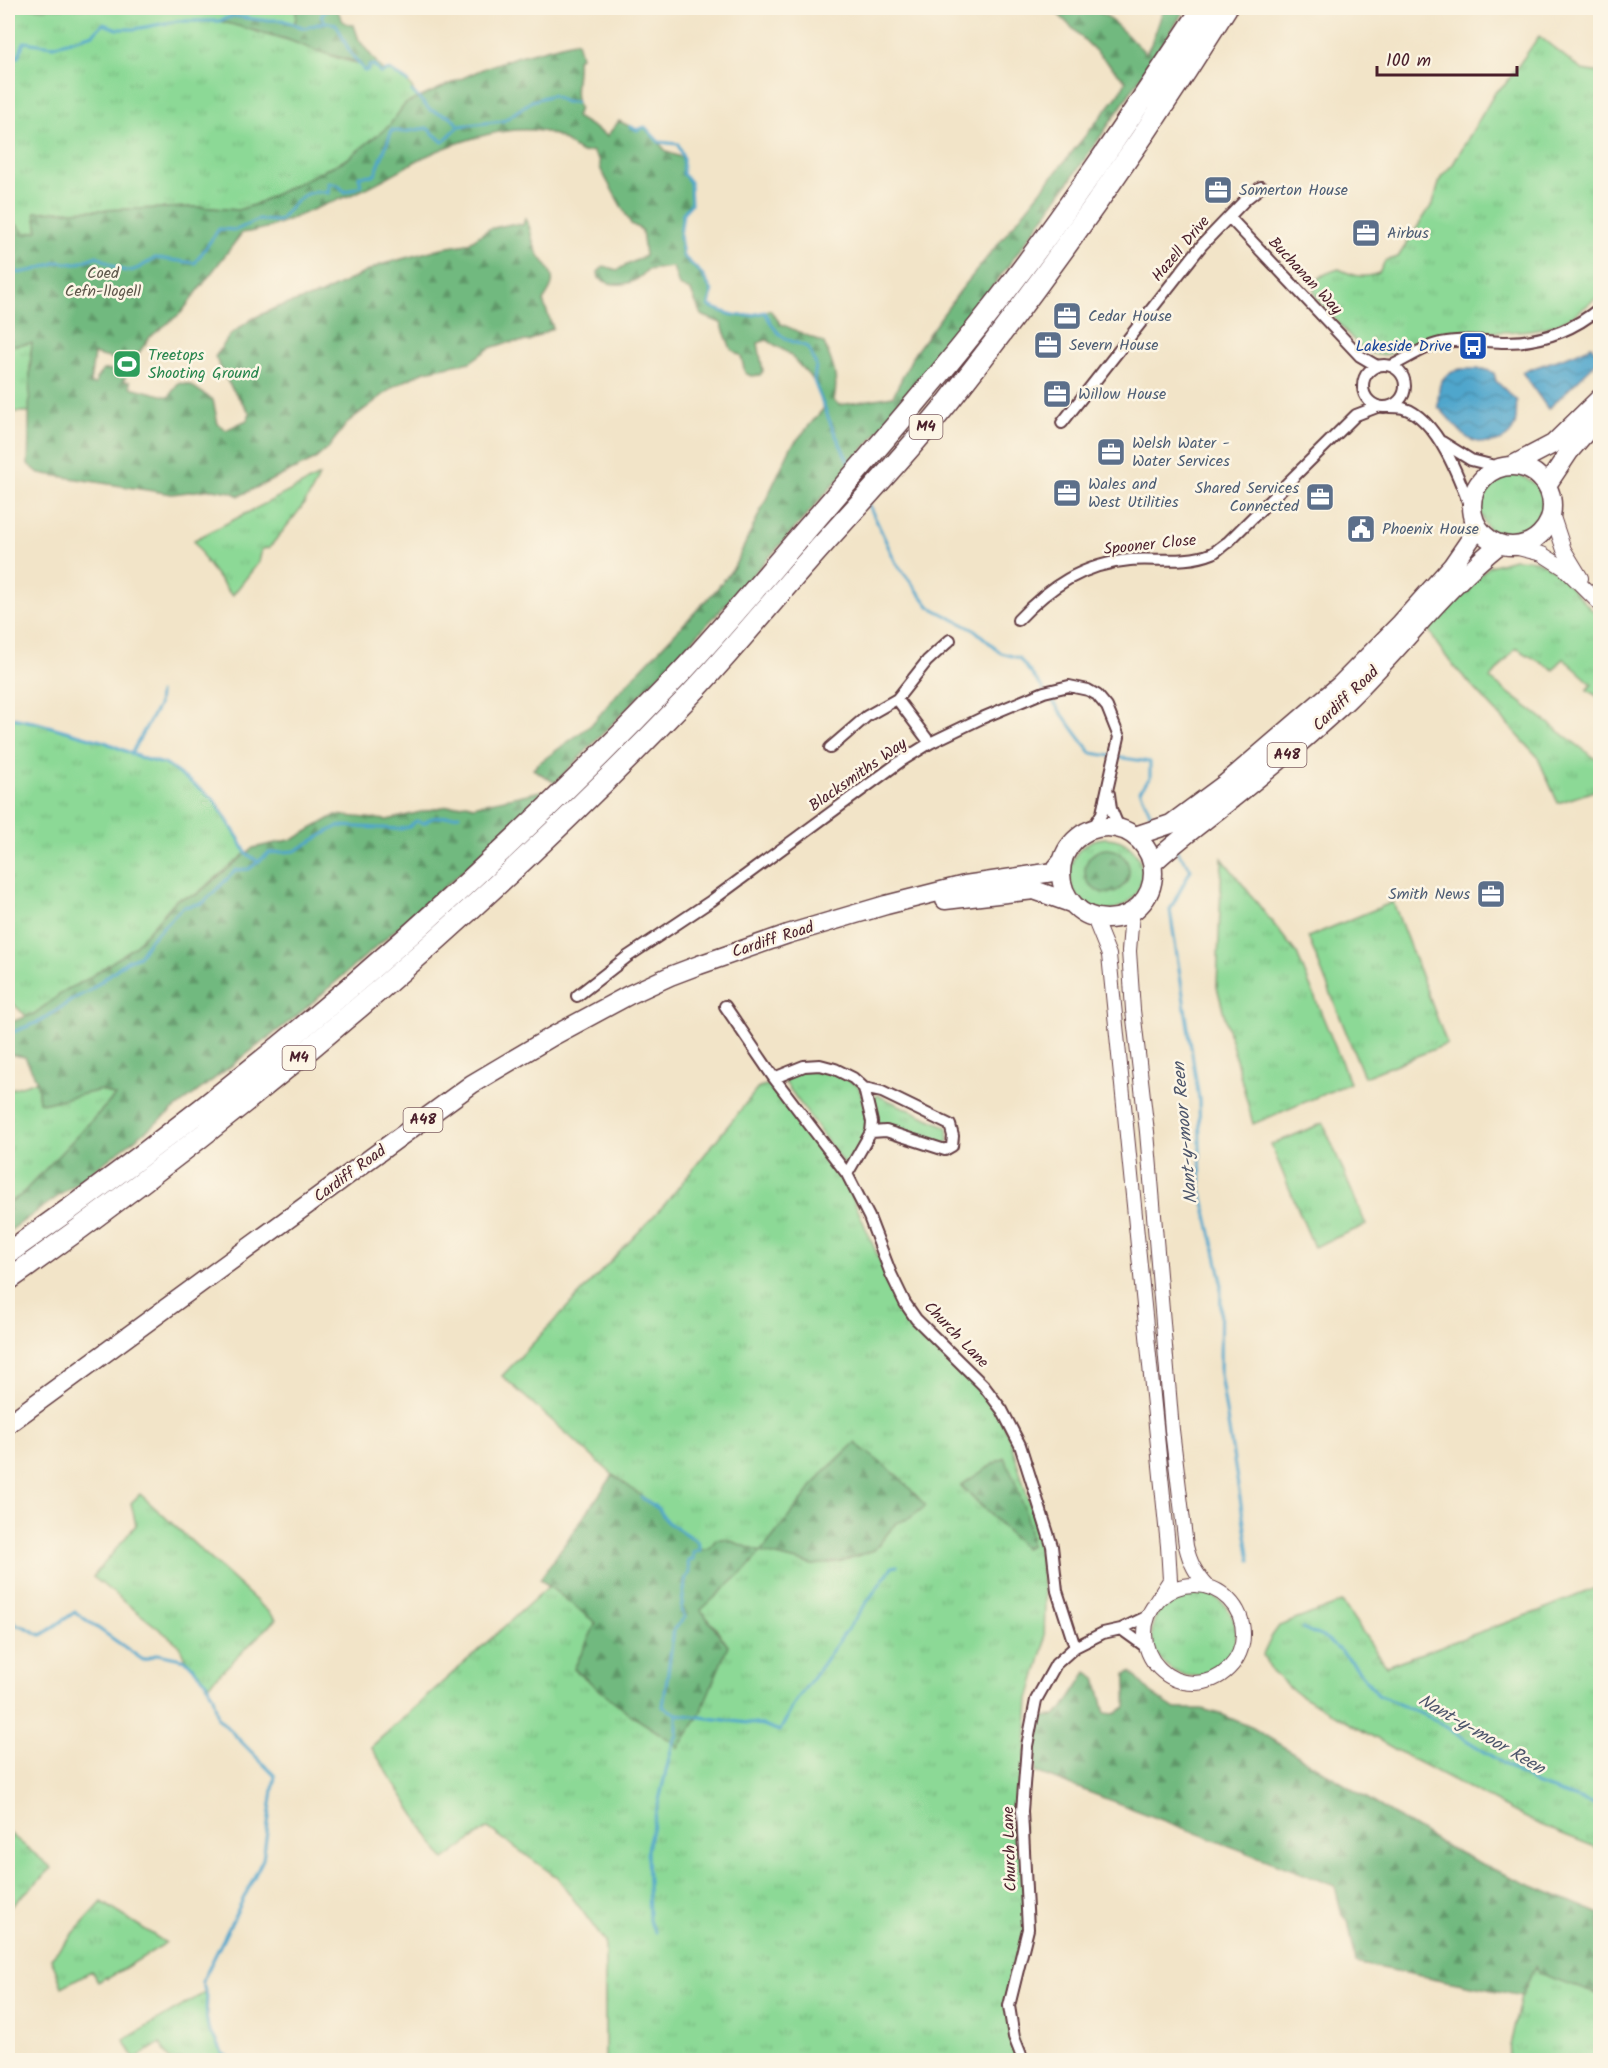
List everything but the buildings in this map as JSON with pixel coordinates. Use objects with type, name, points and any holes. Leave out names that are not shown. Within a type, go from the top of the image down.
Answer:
[{"type":"highway","name":"M4","points":[[1188,69],[1226,8]]},
{"type":"highway","name":"M4","points":[[8,1280],[156,1171],[283,1071],[430,946],[574,811],[692,692],[946,404],[1065,248],[1231,8]]},
{"type":"highway","name":"M4","points":[[8,1254],[197,1113],[316,1016],[435,912],[557,799],[678,676],[932,386],[1001,297],[1077,192],[1200,11]]},
{"type":"highway","points":[[8,1248],[42,1229]]},
{"type":"main road","name":"Cardiff Road","points":[[1127,832],[1171,824],[1216,791],[1339,686],[1401,624],[1452,566],[1472,537],[1473,495],[1480,481],[1490,472],[1553,444],[1600,398]]},
{"type":"main road","points":[[1547,485],[1569,452],[1600,416]]},
{"type":"main road","points":[[1506,466],[1526,468],[1537,474],[1547,485],[1551,496],[1551,514]]},
{"type":"main road","name":"Cardiff Road","points":[[1152,863],[1176,841],[1276,765],[1343,705],[1475,565],[1505,545],[1531,541],[1543,531],[1551,514]]},
{"type":"main road","points":[[1473,517],[1483,534],[1505,545]]},
{"type":"main road","points":[[1105,827],[1127,832],[1146,848],[1152,863],[1153,879],[1149,895],[1132,913],[1113,920],[1094,918],[1082,912],[1071,903],[1064,890],[1061,875],[1062,860],[1079,836],[1092,830],[1105,827]]},
{"type":"main road","name":"Cardiff Road","points":[[8,1424],[472,1084],[553,1036],[670,976],[788,934],[965,885],[1053,872],[1062,860]]},
{"type":"main road","name":"Cardiff Road","points":[[886,906],[1034,890],[1071,903]]},
{"type":"street","name":"Hazell Drive","points":[[1062,423],[1202,245],[1228,217],[1262,187]]},
{"type":"street","name":"Buchanan Way","points":[[1228,217],[1360,356],[1377,366]]},
{"type":"street","points":[[1363,382],[1366,375],[1377,366],[1391,366],[1438,343],[1453,341],[1517,342],[1545,338],[1574,327],[1600,308]]},
{"type":"street","points":[[1403,376],[1420,351]]},
{"type":"street","points":[[1360,356],[1364,367],[1365,396],[1370,402],[1377,407],[1402,407],[1413,413],[1441,442],[1472,460],[1506,466]]},
{"type":"street","points":[[1389,407],[1395,405],[1404,394],[1406,382],[1398,370],[1391,366]]},
{"type":"street","points":[[1404,394],[1413,413]]},
{"type":"street","name":"Spooner Close","points":[[1018,620],[1048,590],[1087,570],[1128,560],[1192,558],[1213,552],[1228,542],[1356,415],[1365,396]]},
{"type":"street","name":"Spooner Close","points":[[1356,415],[1377,407]]},
{"type":"street","points":[[1441,442],[1460,479],[1473,517]]},
{"type":"street","points":[[1551,514],[1564,550],[1598,602]]},
{"type":"street","points":[[1505,545],[1542,554],[1564,568],[1598,602]]},
{"type":"street","points":[[830,748],[867,716],[897,699],[927,661],[950,640]]},
{"type":"street","name":"Blacksmiths Way","points":[[577,996],[627,957],[694,913],[901,761],[930,743],[1031,697],[1069,686],[1097,695],[1107,706],[1119,737],[1102,813],[1092,830]]},
{"type":"street","points":[[897,699],[930,743]]},
{"type":"street","name":"Blacksmiths Way","points":[[1108,787],[1111,809],[1127,832]]},
{"type":"street","points":[[1132,913],[1128,951],[1152,1191],[1172,1430],[1186,1546],[1196,1574],[1208,1587]]},
{"type":"street","points":[[1094,918],[1109,955],[1168,1546],[1170,1580],[1155,1603],[1148,1616],[1144,1632],[1146,1647],[1160,1670],[1183,1683],[1200,1683],[1217,1678],[1231,1668],[1240,1654],[1244,1637],[1240,1616],[1231,1601],[1218,1591],[1194,1585],[1179,1587],[1166,1593],[1155,1603]]},
{"type":"street","name":"Church Lane","points":[[724,1006],[774,1078],[846,1174],[869,1218],[891,1274],[916,1319],[983,1385],[1002,1410],[1020,1445],[1052,1546],[1057,1591],[1075,1647]]},
{"type":"street","points":[[774,1078],[804,1066],[820,1065],[836,1069],[853,1078],[864,1088],[882,1092],[950,1125],[953,1136],[952,1146],[945,1150],[886,1131],[871,1132]]},
{"type":"street","points":[[846,1174],[871,1132],[872,1122],[864,1088]]},
{"type":"street","name":"Church Lane","points":[[1023,2061],[1014,2037],[1009,2006],[1028,1929],[1022,1811],[1027,1746],[1036,1700],[1056,1664],[1075,1647],[1103,1633],[1121,1629],[1148,1616]]},
{"type":"street","points":[[1121,1629],[1146,1647]]},
{"type":"green space","points":[[8,8],[297,8],[295,24],[282,20],[220,21],[288,40],[343,60],[374,65],[380,73],[390,70],[408,82],[418,98],[405,104],[389,126],[347,159],[254,205],[238,210],[197,207],[35,212],[38,231],[25,234],[8,218]]},
{"type":"green space","points":[[297,8],[336,8],[343,21],[354,25],[359,40],[384,72],[380,73],[374,65],[364,71],[360,63],[317,51],[286,39],[219,21],[233,16],[282,20],[295,24]]},
{"type":"green space","name":"Coed Cefn-llogell","points":[[1052,8],[1092,8],[1108,17],[1146,53],[1164,8],[1186,8],[1064,189],[977,307],[887,421],[806,516],[735,594],[555,783],[533,769],[591,725],[618,693],[716,590],[734,567],[791,447],[824,408],[814,381],[788,353],[767,340],[758,343],[763,371],[760,375],[751,376],[745,373],[741,356],[731,349],[721,323],[701,315],[691,291],[679,286],[673,267],[647,270],[637,279],[625,284],[612,284],[599,278],[598,272],[604,266],[617,270],[645,256],[642,230],[631,224],[601,170],[599,160],[592,151],[582,153],[555,135],[540,131],[505,131],[487,134],[436,152],[351,195],[272,226],[242,233],[181,313],[150,337],[131,364],[94,354],[90,384],[96,384],[96,379],[103,370],[128,369],[124,381],[130,382],[130,387],[169,397],[178,383],[189,384],[213,400],[218,424],[226,430],[247,420],[250,413],[229,384],[215,357],[230,335],[252,319],[275,308],[321,294],[380,265],[442,248],[467,244],[489,229],[511,224],[523,225],[525,218],[536,250],[551,275],[550,291],[543,301],[553,328],[529,341],[506,343],[490,348],[470,362],[425,371],[395,386],[348,422],[328,448],[314,460],[239,496],[213,489],[172,494],[39,473],[28,464],[32,343],[8,346],[8,218],[25,234],[38,231],[35,212],[197,207],[238,210],[254,205],[347,159],[389,126],[405,104],[485,68],[516,57],[577,41],[581,57],[577,59],[575,90],[579,108],[576,117],[607,136],[619,121],[637,130],[645,127],[667,152],[683,158],[683,174],[690,182],[691,204],[683,213],[680,236],[683,256],[701,273],[712,291],[709,306],[740,316],[770,310],[781,324],[824,343],[834,371],[836,385],[834,401],[840,405],[893,396],[914,354],[960,291],[1119,94],[1126,81]]},
{"type":"green space","points":[[1539,36],[1582,70],[1600,73],[1600,295],[1573,316],[1554,325],[1509,332],[1444,332],[1394,353],[1385,355],[1366,351],[1316,297],[1314,286],[1316,282],[1323,275],[1339,269],[1359,276],[1374,275],[1379,273],[1385,261],[1398,257],[1433,203],[1441,177],[1453,164],[1496,91],[1504,86]]},
{"type":"green space","points":[[32,343],[30,412],[8,412],[8,346]]},
{"type":"green space","points":[[1512,475],[1535,484],[1544,507],[1535,530],[1512,539],[1489,530],[1480,507],[1489,484]]},
{"type":"green space","points":[[319,476],[303,505],[269,548],[262,549],[259,562],[232,596],[206,562],[194,540]]},
{"type":"green space","points":[[1514,559],[1535,560],[1554,570],[1600,618],[1600,698],[1587,690],[1592,684],[1563,658],[1554,670],[1516,648],[1490,679],[1600,762],[1600,789],[1558,803],[1537,756],[1451,663],[1428,628],[1465,588],[1490,566]]},
{"type":"green space","points":[[8,717],[105,742],[144,759],[165,764],[213,798],[246,853],[195,895],[177,899],[134,947],[84,981],[66,990],[34,1014],[26,1016],[8,999]]},
{"type":"green space","points":[[541,791],[547,792],[465,869],[298,1015],[84,1178],[8,1232],[8,1203],[20,1196],[115,1096],[101,1090],[46,1103],[39,1102],[37,1081],[25,1057],[8,1054],[8,1023],[34,1014],[66,990],[84,981],[134,947],[177,899],[196,895],[253,848],[294,839],[336,815],[387,820],[442,807],[467,804],[473,806]]},
{"type":"green space","points":[[1113,838],[1132,848],[1140,860],[1142,874],[1140,888],[1132,900],[1120,908],[1099,910],[1080,900],[1072,888],[1070,867],[1080,848],[1092,840]]},
{"type":"green space","points":[[1107,849],[1122,856],[1129,871],[1122,886],[1107,893],[1092,886],[1085,871],[1092,856]]},
{"type":"green space","points":[[1222,858],[1297,954],[1350,1083],[1253,1124],[1217,987]]},
{"type":"green space","points":[[1393,902],[1447,1044],[1364,1077],[1308,937]]},
{"type":"green space","points":[[826,1069],[858,1085],[867,1111],[866,1135],[847,1166],[784,1081],[785,1077],[795,1072]]},
{"type":"green space","points":[[37,1081],[39,1102],[46,1103],[101,1090],[115,1096],[20,1196],[8,1203],[8,1090]]},
{"type":"green space","points":[[773,1086],[848,1187],[900,1307],[958,1364],[995,1406],[1010,1439],[1035,1522],[1045,1601],[1044,1647],[1029,1699],[1022,1811],[1028,1929],[1009,2006],[1023,2060],[605,2060],[605,1942],[558,1878],[488,1828],[444,1860],[371,1747],[549,1586],[596,1623],[574,1669],[631,1715],[673,1742],[728,1646],[700,1610],[745,1570],[761,1552],[710,1548],[700,1550],[698,1542],[667,1522],[659,1509],[613,1475],[502,1376],[665,1204],[759,1087]],"holes":[[[855,1443],[910,1518],[896,1523],[874,1550],[813,1565],[762,1552],[824,1472]],[[980,1474],[1030,1535],[1030,1546],[1024,1548],[961,1486]]]},
{"type":"green space","points":[[877,1095],[947,1127],[948,1142],[944,1145],[902,1129],[879,1126],[874,1097]]},
{"type":"green space","points":[[1323,1123],[1366,1225],[1314,1247],[1271,1145]]},
{"type":"green space","points":[[855,1443],[898,1476],[926,1506],[910,1518],[896,1523],[874,1550],[839,1562],[813,1565],[761,1552],[824,1472]]},
{"type":"green space","points":[[1004,1457],[1018,1489],[1028,1523],[1030,1546],[1024,1548],[961,1485]]},
{"type":"green space","points":[[613,1475],[659,1509],[667,1522],[698,1542],[700,1550],[710,1548],[716,1539],[725,1539],[761,1552],[745,1570],[701,1610],[728,1646],[699,1716],[678,1748],[673,1742],[631,1715],[574,1669],[596,1623],[540,1579]]},
{"type":"green space","points":[[140,1494],[276,1619],[207,1686],[205,1680],[186,1660],[178,1644],[93,1577],[136,1525],[131,1503]]},
{"type":"green space","points":[[1600,1586],[1600,1849],[1540,1825],[1412,1759],[1298,1694],[1272,1672],[1263,1655],[1279,1626],[1342,1602],[1386,1666],[1539,1611]]},
{"type":"green space","points":[[1194,1592],[1210,1595],[1224,1604],[1233,1618],[1236,1634],[1233,1650],[1224,1664],[1210,1673],[1194,1676],[1178,1673],[1164,1664],[1155,1650],[1152,1634],[1155,1618],[1164,1604],[1178,1595]]},
{"type":"green space","points":[[1087,1672],[1096,1678],[1105,1713],[1114,1714],[1126,1707],[1126,1674],[1131,1672],[1151,1693],[1175,1709],[1202,1709],[1253,1728],[1443,1845],[1492,1869],[1600,1914],[1600,1995],[1538,1973],[1535,1966],[1522,1996],[1356,1963],[1348,1920],[1342,1915],[1335,1886],[1036,1772],[1035,1748],[1042,1717],[1055,1716],[1063,1709]]},
{"type":"green space","points":[[8,1832],[52,1868],[8,1909]]},
{"type":"green space","points":[[102,1902],[166,1943],[107,1979],[106,1977],[98,1982],[91,1971],[62,1987],[51,1958]]},
{"type":"green space","points":[[1534,1965],[1539,1973],[1600,1995],[1600,2060],[1507,2060],[1522,1991]]},
{"type":"green space","points":[[206,1992],[207,2021],[210,2032],[229,2060],[170,2060],[160,2043],[135,2059],[124,2040]]},
{"type":"water","points":[[1591,346],[1600,354],[1600,359],[1548,409],[1522,372]]},
{"type":"water","points":[[1460,369],[1484,369],[1494,373],[1496,381],[1517,401],[1515,425],[1506,437],[1492,443],[1470,439],[1438,407],[1439,387],[1443,378]]},
{"type":"waterway","points":[[325,22],[321,16],[327,8]]},
{"type":"waterway","points":[[8,58],[18,57],[24,42],[53,46],[93,34],[103,24],[118,29],[134,29],[178,21],[219,21],[233,16],[282,20],[305,28],[325,22],[336,24],[350,52],[364,71],[374,65],[380,73],[390,70],[408,82]]},
{"type":"waterway","points":[[412,91],[430,110],[451,117],[459,126],[503,121],[532,101],[552,95],[565,102],[576,102]]},
{"type":"waterway","points":[[8,263],[18,273],[58,262],[76,264],[97,256],[126,271],[138,269],[155,258],[195,263],[219,229],[236,230],[258,220],[279,221],[306,194],[329,193],[328,183],[338,185],[345,192],[361,186],[359,176],[375,175],[392,130],[403,132],[427,128],[443,142],[459,126]]},
{"type":"waterway","points":[[630,126],[637,130],[645,127],[659,142],[678,144],[683,158],[683,174],[690,182],[691,204],[683,213],[680,236],[683,256],[701,273],[712,291],[709,306],[737,315],[765,312],[781,336],[808,347],[816,365],[814,381],[851,467]]},
{"type":"waterway","points":[[869,505],[896,563],[930,607],[976,631],[1001,653],[1019,658],[1044,690]]},
{"type":"waterway","points":[[131,754],[158,706],[159,693]]},
{"type":"waterway","name":"Nant-y-moor Reen","points":[[1048,695],[1091,753],[1111,756]]},
{"type":"waterway","points":[[8,717],[105,742],[144,759],[165,764],[213,798],[246,853],[257,861]]},
{"type":"waterway","name":"Nant-y-moor Reen","points":[[1117,757],[1150,762],[1150,778],[1140,790],[1156,822]]},
{"type":"waterway","name":"Nant-y-moor Reen","points":[[8,1034],[41,1021],[89,991],[127,961],[139,956],[150,940],[183,907],[203,903],[236,870],[249,869],[269,853],[295,851],[338,826],[400,829],[409,827],[416,821],[424,823],[432,818],[459,815]]},
{"type":"waterway","name":"Nant-y-moor Reen","points":[[1176,850],[1191,869],[1170,910],[1199,1099],[1201,1189],[1221,1277],[1220,1374],[1250,1560]]},
{"type":"waterway","points":[[641,1497],[659,1509],[667,1522],[698,1542],[700,1550],[693,1552],[693,1559],[688,1560],[689,1574],[686,1577],[681,1610],[685,1617],[674,1629],[663,1707],[677,1714],[677,1735],[673,1742],[647,1850],[649,1920],[655,1932]]},
{"type":"waterway","points":[[677,1714],[763,1725],[780,1731],[794,1704],[892,1567],[897,1566]]},
{"type":"waterway","points":[[8,1613],[16,1625],[42,1635],[75,1612],[143,1660],[158,1654],[186,1660],[205,1680],[213,1696],[218,1718],[275,1776],[263,1859],[202,1982],[207,1997],[206,2016],[209,2032],[229,2060]]},
{"type":"waterway","name":"Nant-y-moor Reen","points":[[1302,1628],[1327,1639],[1352,1662],[1378,1695],[1435,1720],[1535,1784],[1600,1806]]},
{"type":"place","name":"Somerton House","points":[[1218,190]]},
{"type":"place","name":"Airbus","points":[[1366,233]]},
{"type":"place","name":"Cedar House","points":[[1067,316]]},
{"type":"place","name":"Severn House","points":[[1048,345]]},
{"type":"place","name":"Lakeside Drive","points":[[1473,346]]},
{"type":"place","name":"Treetops Shooting Ground","points":[[127,364]]},
{"type":"place","name":"Willow House","points":[[1057,394]]},
{"type":"place","name":"Welsh Water - Water Services","points":[[1111,452]]},
{"type":"place","name":"Wales and West Utilities","points":[[1067,493]]},
{"type":"place","name":"Shared Services Connected","points":[[1320,497]]},
{"type":"place","name":"Phoenix House","points":[[1361,529]]},
{"type":"place","name":"Smith News","points":[[1491,894]]}]
